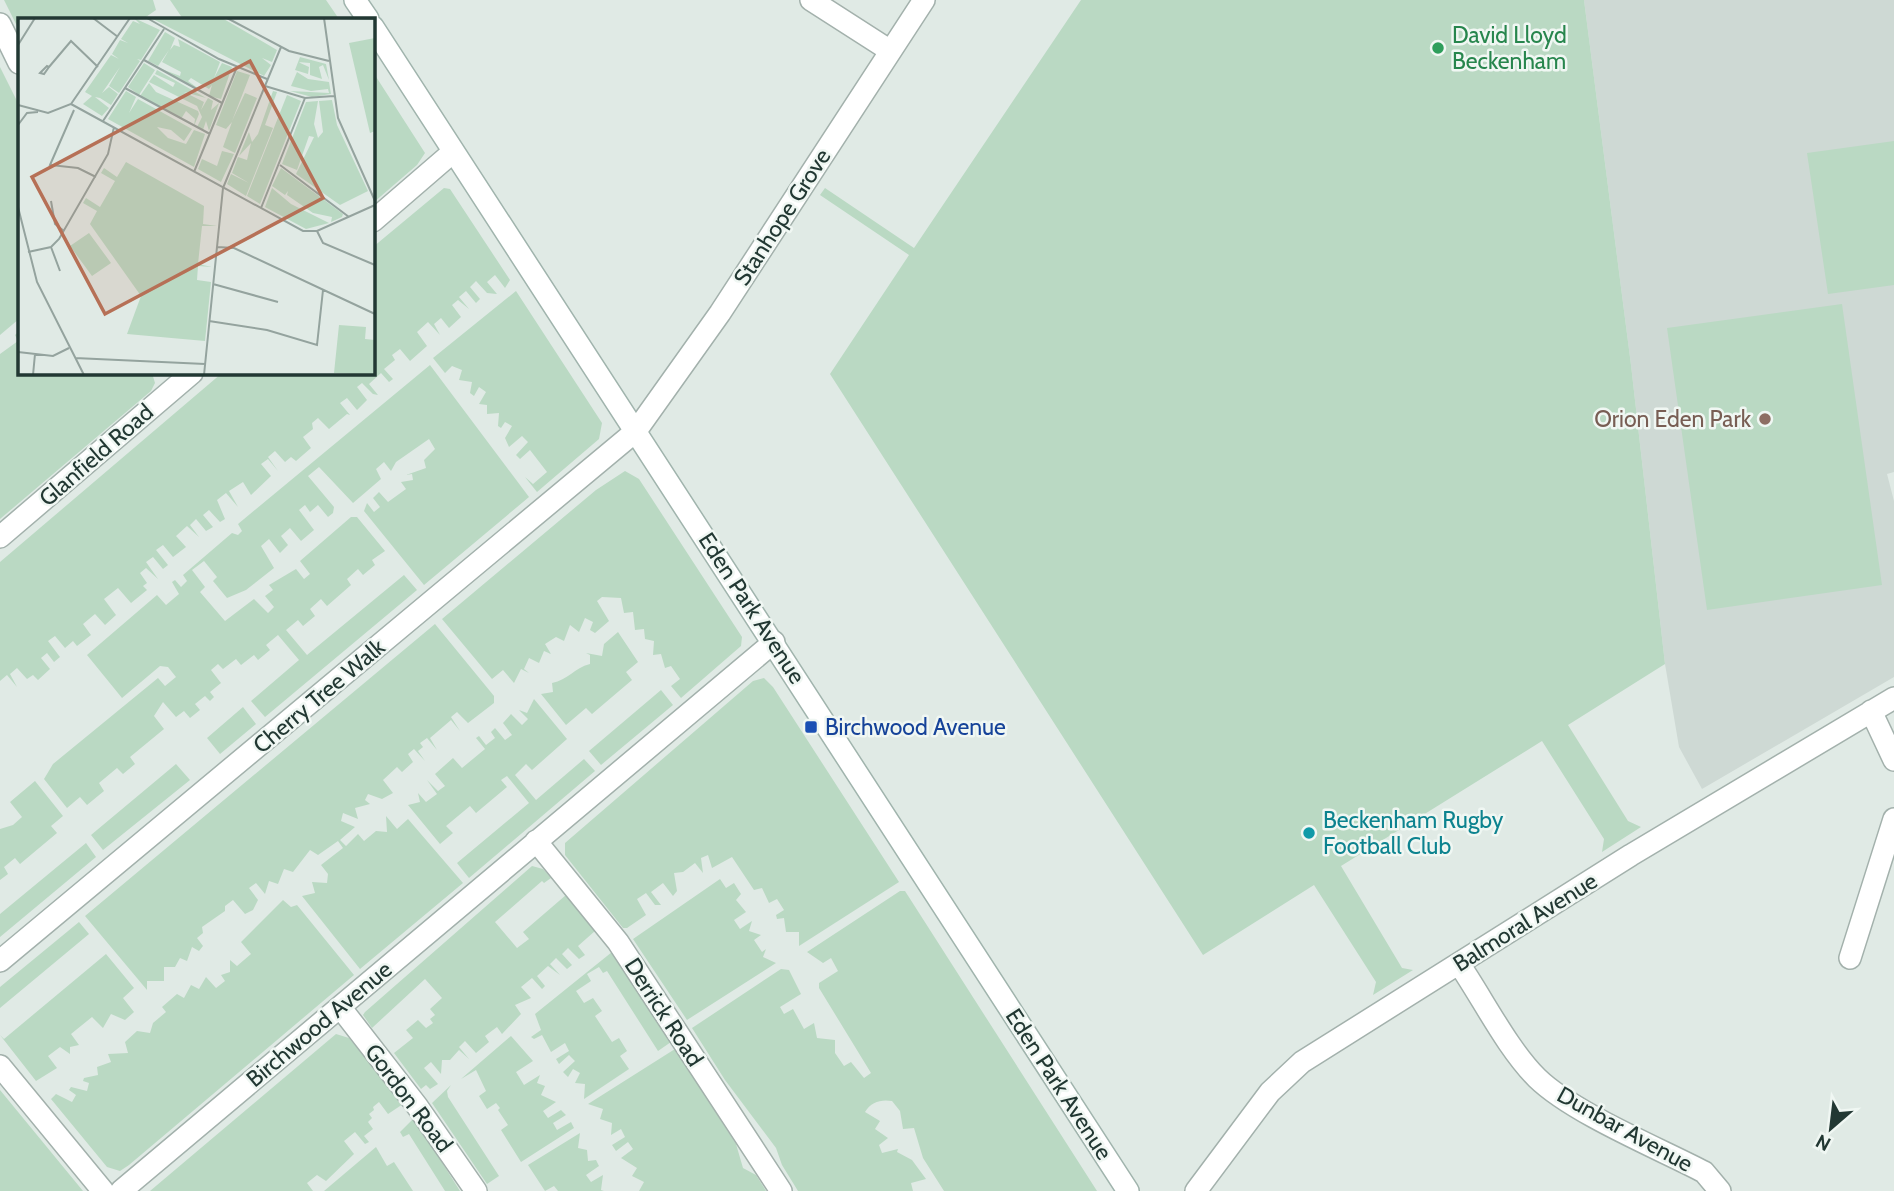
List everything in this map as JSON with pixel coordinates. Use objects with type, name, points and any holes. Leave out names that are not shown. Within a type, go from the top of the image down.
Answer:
[{"type":"street","points":[[355,0],[367,18]]},
{"type":"street","points":[[811,0],[889,50]]},
{"type":"street","name":"Stanhope Grove","points":[[636,430],[720,313],[924,0]]},
{"type":"street","points":[[0,24],[18,61]]},
{"type":"street","name":"Eden Park Avenue","points":[[374,29],[1128,1191]]},
{"type":"street","points":[[374,220],[453,152]]},
{"type":"street","name":"Glanfield Road","points":[[0,537],[179,377]]},
{"type":"street","name":"Cherry Tree Walk","points":[[0,961],[636,430]]},
{"type":"street","name":"Birchwood Avenue","points":[[121,1191],[774,642]]},
{"type":"street","name":"Balmoral Avenue","points":[[1196,1191],[1270,1092],[1292,1070],[1631,855],[1894,698]]},
{"type":"street","points":[[1871,711],[1894,760]]},
{"type":"street","points":[[1850,958],[1894,819]]},
{"type":"street","name":"Derrick Road","points":[[536,841],[618,942],[781,1191]]},
{"type":"street","name":"Dunbar Avenue","points":[[1459,964],[1526,1064],[1545,1085],[1571,1102],[1704,1172],[1720,1191]]},
{"type":"street","name":"Gordon Road","points":[[340,1007],[417,1105],[476,1191]]},
{"type":"street","points":[[0,1066],[103,1191]]},
{"type":"shaded area","name":"Orion Eden Park","points":[[1584,0],[1894,0],[1894,472],[1887,474],[1894,501],[1894,677],[1702,789],[1679,747],[1665,664],[1631,365]]},
{"type":"green space","points":[[4,0],[153,0],[156,10],[144,18],[18,18],[18,28]]},
{"type":"green space","points":[[170,0],[326,0],[338,18],[182,18]]},
{"type":"green space","points":[[1081,0],[1584,0],[1631,365],[1665,664],[1568,725],[1628,821],[1641,827],[1602,852],[1604,839],[1542,741],[1341,866],[1402,968],[1413,970],[1373,995],[1376,982],[1314,885],[1203,955],[830,374],[909,255],[820,195],[825,188],[914,248]]},
{"type":"green space","points":[[0,67],[18,103],[18,320],[0,335]]},
{"type":"green space","points":[[374,74],[425,153],[417,165],[374,202]]},
{"type":"green space","points":[[1894,141],[1894,285],[1828,294],[1807,153]]},
{"type":"green space","points":[[444,188],[450,189],[510,280],[505,288],[495,275],[487,282],[497,294],[487,293],[476,281],[470,287],[480,299],[476,303],[466,291],[459,297],[469,309],[458,300],[452,305],[461,317],[449,328],[441,318],[434,324],[440,335],[428,322],[417,332],[427,346],[410,361],[400,349],[392,355],[395,360],[384,369],[393,379],[389,382],[381,373],[369,384],[378,395],[373,394],[362,383],[357,387],[367,400],[357,410],[347,398],[340,403],[350,415],[347,414],[329,429],[318,418],[312,423],[313,429],[303,437],[311,448],[296,461],[291,457],[285,462],[275,451],[268,457],[278,471],[268,459],[261,464],[271,476],[251,495],[243,482],[229,491],[238,507],[226,493],[217,500],[225,519],[220,522],[209,510],[203,515],[213,527],[206,531],[196,519],[190,525],[199,537],[187,526],[176,536],[186,547],[173,557],[163,545],[156,550],[168,565],[163,569],[153,557],[146,562],[158,579],[146,568],[140,573],[147,583],[143,586],[147,590],[131,603],[118,588],[104,599],[116,615],[105,625],[95,614],[83,624],[91,635],[77,646],[73,641],[65,648],[55,636],[48,641],[60,657],[54,662],[47,653],[41,658],[50,669],[38,680],[33,675],[27,679],[17,668],[10,674],[17,687],[7,675],[0,681],[0,562],[221,374],[374,374],[374,246]]},
{"type":"green space","points":[[516,291],[602,423],[599,439],[537,492],[525,477],[533,484],[547,472],[530,450],[520,459],[516,455],[528,442],[522,436],[509,447],[505,438],[512,426],[505,422],[501,428],[498,426],[499,413],[487,414],[487,405],[479,404],[486,392],[479,387],[474,396],[470,393],[472,382],[459,380],[462,370],[452,366],[445,373],[433,358]]},
{"type":"green space","points":[[1842,304],[1882,585],[1707,610],[1667,328]]},
{"type":"green space","points":[[18,341],[18,374],[152,374],[155,383],[151,391],[0,519],[0,354]]},
{"type":"green space","points":[[430,365],[529,497],[424,585],[364,511],[367,503],[374,512],[380,507],[373,498],[379,492],[388,502],[406,489],[401,482],[413,480],[412,474],[406,475],[426,468],[424,460],[435,449],[429,439],[396,462],[391,471],[384,462],[376,469],[381,479],[353,503],[319,467],[308,476],[334,507],[333,513],[328,517],[318,505],[310,512],[305,505],[299,510],[314,530],[301,541],[290,528],[281,536],[288,545],[280,553],[269,539],[261,546],[274,568],[246,590],[227,598],[213,581],[217,577],[204,561],[192,570],[205,587],[200,592],[225,621],[254,599],[268,613],[274,607],[265,596],[273,590],[269,585],[296,569],[304,579],[310,574],[300,561],[351,517],[357,517],[385,551],[372,560],[375,565],[363,575],[358,569],[347,579],[351,585],[327,606],[321,599],[310,609],[315,616],[303,626],[298,620],[286,630],[307,655],[404,575],[417,590],[265,717],[251,701],[299,660],[278,635],[266,645],[270,650],[258,660],[254,655],[241,665],[236,659],[223,669],[218,664],[211,670],[221,683],[210,692],[214,697],[210,701],[205,696],[195,704],[200,710],[190,718],[184,711],[176,717],[163,702],[154,716],[164,729],[130,757],[135,764],[123,774],[117,768],[99,783],[104,791],[87,805],[80,797],[67,808],[44,779],[53,764],[158,678],[165,686],[176,677],[168,667],[160,666],[122,698],[87,655],[157,595],[166,605],[179,594],[172,582],[175,580],[181,587],[187,581],[183,575],[232,533],[238,535],[242,531],[238,524]]},
{"type":"green space","points":[[625,471],[639,479],[742,637],[741,646],[681,698],[671,686],[680,679],[671,666],[665,668],[661,654],[653,655],[654,641],[645,639],[644,629],[635,630],[633,612],[624,613],[621,598],[602,597],[597,601],[609,621],[595,633],[590,630],[593,622],[585,618],[579,632],[570,625],[564,641],[556,637],[545,644],[551,654],[544,651],[539,663],[529,658],[524,669],[529,673],[521,669],[514,683],[503,670],[492,679],[442,619],[596,490]]},
{"type":"green space","points":[[435,624],[494,696],[494,703],[468,723],[457,712],[451,717],[460,731],[451,720],[430,738],[437,750],[427,738],[420,743],[423,747],[418,751],[425,761],[414,749],[408,754],[413,762],[402,772],[397,767],[383,780],[393,793],[382,799],[368,794],[365,800],[370,804],[355,808],[358,819],[343,813],[341,821],[355,827],[340,840],[346,846],[358,834],[364,841],[376,831],[387,832],[386,816],[397,829],[408,819],[463,883],[360,969],[302,896],[315,893],[312,882],[327,883],[328,874],[321,865],[343,848],[338,841],[318,855],[310,850],[293,872],[284,869],[278,884],[269,881],[265,894],[256,883],[249,888],[258,900],[253,910],[245,914],[233,900],[225,906],[225,911],[202,927],[203,933],[197,938],[203,946],[199,951],[192,947],[187,961],[180,958],[175,967],[164,967],[164,981],[147,981],[147,990],[85,916]]},
{"type":"green space","points":[[618,632],[638,662],[626,672],[632,680],[592,714],[586,708],[566,725],[541,694],[553,692],[552,683],[590,664],[590,655],[586,653],[602,656],[604,644]]},
{"type":"green space","points":[[764,678],[773,687],[899,882],[799,946],[799,932],[786,932],[784,918],[777,919],[776,915],[784,910],[777,899],[769,903],[762,888],[754,890],[732,857],[712,868],[708,855],[701,858],[703,873],[695,863],[683,872],[674,873],[677,891],[673,896],[663,883],[651,892],[661,905],[655,905],[646,893],[637,899],[646,915],[623,928],[565,855],[565,843],[753,681]]},
{"type":"green space","points":[[661,690],[673,705],[601,765],[589,751]]},
{"type":"green space","points":[[534,699],[567,739],[532,770],[526,764],[515,775],[536,800],[584,759],[595,771],[469,878],[457,863],[529,803],[507,776],[501,780],[507,787],[476,813],[470,806],[446,826],[453,833],[440,844],[408,805],[420,802],[418,793],[426,802],[437,794],[427,780],[438,791],[445,786],[435,774],[453,758],[462,768],[485,749],[476,738],[479,736],[486,745],[495,738],[491,732],[495,728],[505,740],[512,735],[503,723],[511,714],[522,725],[528,719],[519,710],[527,713]]},
{"type":"green space","points":[[243,707],[256,724],[220,754],[207,738]]},
{"type":"green space","points":[[176,764],[190,780],[103,850],[91,835]]},
{"type":"green space","points":[[35,781],[63,816],[51,826],[57,833],[20,864],[15,858],[4,867],[8,874],[0,880],[0,829],[13,825],[22,817],[10,802]]},
{"type":"green space","points":[[86,843],[96,857],[0,937],[0,914]]},
{"type":"green space","points":[[532,866],[543,869],[551,878],[544,883],[542,881],[495,922],[517,948],[529,939],[523,932],[566,895],[595,931],[578,946],[585,955],[579,959],[568,948],[562,954],[572,965],[567,969],[556,958],[550,964],[560,975],[548,966],[537,976],[545,986],[542,989],[532,978],[521,987],[531,998],[515,1005],[521,1014],[502,1034],[497,1027],[485,1036],[489,1042],[476,1053],[465,1041],[459,1047],[469,1059],[459,1050],[450,1060],[442,1060],[441,1074],[431,1062],[424,1068],[438,1084],[430,1089],[426,1085],[421,1089],[394,1053],[413,1038],[406,1030],[418,1020],[426,1028],[433,1023],[430,1019],[435,1015],[430,1009],[442,998],[425,979],[372,1028],[363,1015]]},
{"type":"green space","points":[[720,879],[726,888],[734,883],[741,894],[736,900],[746,912],[734,920],[740,929],[752,921],[749,931],[761,935],[754,940],[762,952],[766,949],[763,957],[776,963],[687,1020],[633,939]]},
{"type":"green space","points":[[900,891],[905,891],[1097,1191],[944,1191],[923,1158],[914,1128],[903,1129],[900,1111],[892,1101],[884,1100],[873,1104],[865,1112],[880,1121],[875,1129],[888,1138],[879,1145],[882,1153],[898,1149],[897,1152],[912,1160],[926,1179],[911,1183],[913,1191],[798,1191],[782,1165],[776,1148],[725,1080],[692,1028],[781,969],[789,970],[801,994],[780,1007],[784,1014],[793,1009],[804,1029],[814,1023],[817,1038],[835,1040],[835,1053],[844,1066],[851,1062],[864,1078],[871,1073],[819,988],[819,983],[838,971],[831,958],[823,963],[807,952]]},
{"type":"green space","points":[[283,900],[291,907],[297,905],[354,975],[129,1165],[120,1171],[107,1167],[51,1099],[56,1094],[72,1102],[76,1095],[69,1090],[71,1087],[87,1091],[89,1083],[83,1081],[84,1078],[98,1075],[97,1067],[111,1062],[108,1054],[128,1053],[125,1042],[137,1031],[150,1033],[153,1023],[166,1012],[162,1007],[177,994],[184,998],[191,985],[199,989],[206,977],[216,988],[225,981],[221,975],[230,972],[230,960],[237,966],[251,954],[241,942]]},
{"type":"green space","points":[[79,922],[89,934],[0,1008],[0,987]]},
{"type":"green space","points":[[612,952],[671,1042],[658,1051],[607,971],[603,973],[599,967],[587,974],[591,981],[576,991],[584,1003],[593,998],[602,1011],[595,1016],[612,1042],[619,1038],[627,1051],[620,1056],[629,1069],[584,1099],[585,1084],[575,1083],[580,1073],[573,1069],[568,1077],[563,1072],[575,1061],[569,1055],[559,1064],[556,1059],[569,1051],[565,1043],[551,1052],[542,1035],[534,1039],[531,1037],[541,1030],[535,1014]]},
{"type":"green space","points":[[106,954],[134,988],[123,998],[134,1012],[125,1020],[111,1014],[103,1028],[92,1017],[71,1034],[79,1045],[70,1047],[70,1054],[60,1047],[48,1056],[57,1068],[36,1081],[0,1035],[4,1039]]},
{"type":"green space","points":[[336,1034],[349,1038],[403,1104],[388,1114],[379,1102],[373,1107],[374,1110],[369,1114],[372,1118],[368,1122],[373,1129],[364,1136],[369,1142],[365,1144],[355,1132],[344,1141],[354,1154],[326,1181],[317,1175],[307,1183],[313,1191],[150,1191]]},
{"type":"green space","points":[[511,1036],[533,1061],[516,1072],[524,1085],[540,1075],[537,1083],[545,1086],[541,1095],[556,1102],[543,1111],[548,1118],[561,1110],[566,1115],[553,1123],[557,1130],[571,1122],[574,1128],[521,1162],[501,1130],[508,1125],[498,1110],[500,1108],[496,1103],[487,1109],[479,1096],[486,1091],[476,1070],[461,1079]]},
{"type":"green space","points":[[675,1049],[736,1144],[743,1168],[756,1175],[766,1191],[639,1191],[644,1182],[632,1176],[637,1168],[621,1158],[633,1149],[628,1142],[616,1151],[612,1145],[625,1137],[621,1129],[611,1135],[612,1123],[600,1119],[603,1109],[588,1104]]},
{"type":"green space","points":[[451,1085],[447,1091],[448,1097],[499,1176],[487,1184],[432,1103]]},
{"type":"green space","points":[[0,1090],[83,1191],[0,1191]]},
{"type":"green space","points":[[414,1118],[460,1191],[445,1191],[409,1134],[403,1137],[400,1132]]},
{"type":"green space","points":[[580,1133],[578,1148],[587,1150],[588,1161],[596,1160],[599,1166],[586,1175],[591,1182],[603,1175],[601,1190],[604,1191],[558,1191],[554,1186],[545,1191],[528,1165]]},
{"type":"green space","points":[[376,1147],[387,1166],[394,1162],[413,1191],[324,1191]]},
{"type":"place","name":"David Lloyd Beckenham","points":[[1438,48]]},
{"type":"place","name":"Orion Eden Park","points":[[1765,419]]},
{"type":"place","name":"Birchwood Avenue","points":[[811,727]]},
{"type":"place","name":"Beckenham Rugby Football Club","points":[[1309,833]]}]
